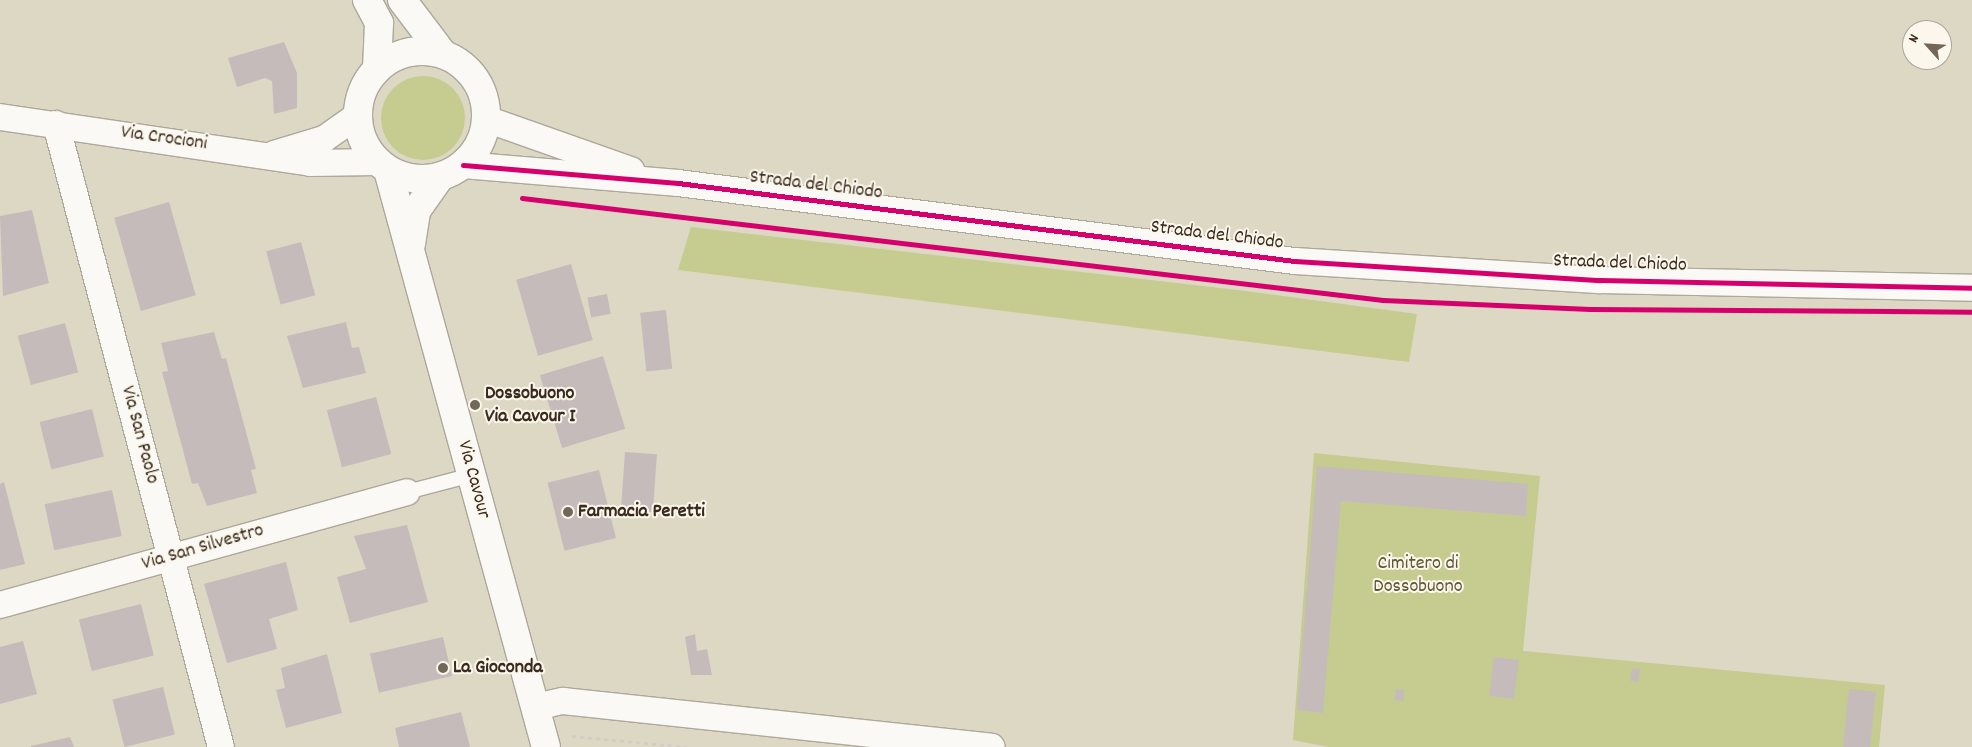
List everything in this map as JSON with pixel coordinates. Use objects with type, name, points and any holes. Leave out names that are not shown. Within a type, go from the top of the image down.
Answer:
[{"type":"main road","points":[[368,0],[378,23],[377,69]]},
{"type":"main road","points":[[402,0],[443,54],[477,81],[486,119],[481,141],[451,171],[404,178],[382,166],[360,132],[358,115],[367,82],[377,69],[401,54],[443,54]]},
{"type":"main road","name":"Via Cavour","points":[[382,166],[410,253],[546,747]]},
{"type":"main road","name":"Via Cavour","points":[[410,253],[416,211],[451,171]]},
{"type":"street","name":"Via Crocioni","points":[[273,154],[324,139],[358,115]]},
{"type":"street","name":"Via Crocioni","points":[[0,116],[273,154],[310,162],[382,166]]},
{"type":"street","name":"Strada del Chiodo","points":[[486,119],[514,126],[575,153],[678,183]]},
{"type":"street","name":"Via San Paolo","points":[[56,124],[221,747]]},
{"type":"street","name":"Strada del Chiodo","points":[[451,171],[678,183],[1295,261],[1600,280],[1972,288]]},
{"type":"street","name":"Via San Silvestro","points":[[0,606],[407,492]]},
{"type":"street","points":[[536,707],[563,701],[992,747]]},
{"type":"lane","points":[[407,492],[472,475]]},
{"type":"path","points":[[572,736],[686,747]]},
{"type":"green space","points":[[415,76],[431,76],[447,83],[458,94],[465,110],[462,134],[453,148],[447,153],[431,160],[415,160],[399,153],[388,142],[381,126],[381,110],[388,94],[399,83]]},
{"type":"green space","points":[[691,227],[1246,291],[1417,314],[1409,362],[678,270]]},
{"type":"green space","name":"Cimitero di Dossobuono","points":[[1314,453],[1540,476],[1523,651],[1885,685],[1879,747],[1329,747],[1293,740]]},
{"type":"building","points":[[284,42],[297,73],[297,108],[274,114],[272,81],[265,78],[237,87],[228,58]]},
{"type":"building","points":[[169,202],[196,295],[141,311],[114,218]]},
{"type":"building","points":[[32,210],[49,283],[3,296],[0,216]]},
{"type":"building","points":[[301,242],[315,295],[280,304],[266,251]]},
{"type":"building","points":[[571,264],[593,340],[538,356],[516,280]]},
{"type":"building","points":[[607,294],[611,314],[591,317],[587,298]]},
{"type":"building","points":[[666,310],[672,369],[646,371],[640,313]]},
{"type":"building","points":[[346,322],[352,348],[359,347],[366,373],[303,388],[287,336]]},
{"type":"building","points":[[65,323],[78,372],[31,385],[18,336]]},
{"type":"building","points":[[214,332],[222,359],[226,358],[256,469],[251,470],[257,493],[207,506],[198,483],[192,484],[162,372],[168,371],[161,343]]},
{"type":"building","points":[[603,356],[625,429],[562,448],[540,375]]},
{"type":"building","points":[[376,397],[391,454],[342,467],[327,410]]},
{"type":"building","points":[[92,409],[104,457],[51,470],[40,422]]},
{"type":"building","points":[[625,452],[657,454],[653,512],[621,510]]},
{"type":"building","points":[[1317,466],[1528,484],[1526,516],[1341,501],[1323,713],[1297,710]]},
{"type":"building","points":[[599,470],[616,538],[565,551],[548,483]]},
{"type":"building","points":[[4,482],[25,564],[0,570],[0,484]]},
{"type":"building","points":[[112,490],[122,536],[54,550],[45,504]]},
{"type":"building","points":[[407,525],[428,602],[350,623],[337,577],[366,569],[354,536]]},
{"type":"building","points":[[286,562],[298,610],[269,619],[277,649],[227,663],[204,584]]},
{"type":"building","points":[[141,604],[154,655],[92,671],[79,619]]},
{"type":"building","points":[[695,634],[697,651],[707,649],[712,675],[691,675],[685,637]]},
{"type":"building","points":[[443,637],[452,676],[379,693],[370,654]]},
{"type":"building","points":[[23,641],[37,694],[0,704],[0,647]]},
{"type":"building","points":[[327,654],[342,713],[286,728],[276,690],[285,688],[281,668]]},
{"type":"building","points":[[1494,657],[1519,660],[1514,699],[1489,696]]},
{"type":"building","points":[[1632,668],[1640,669],[1638,682],[1630,681]]},
{"type":"building","points":[[163,687],[175,735],[124,747],[113,700]]},
{"type":"building","points":[[1396,689],[1404,690],[1404,701],[1394,700]]},
{"type":"building","points":[[1849,689],[1876,692],[1870,747],[1843,747]]},
{"type":"building","points":[[461,712],[470,747],[399,747],[395,728]]},
{"type":"building","points":[[70,737],[74,747],[31,747],[31,746]]},
{"type":"cycle path","points":[[463,165],[678,183],[1295,261],[1600,280],[1972,288]]},
{"type":"cycle path","points":[[522,198],[1383,300],[1590,309],[1972,312]]},
{"type":"place","name":"Dossobuono Via Cavour I","points":[[475,405]]},
{"type":"place","name":"Farmacia Peretti","points":[[568,512]]},
{"type":"place","name":"La Gioconda","points":[[443,668]]}]
